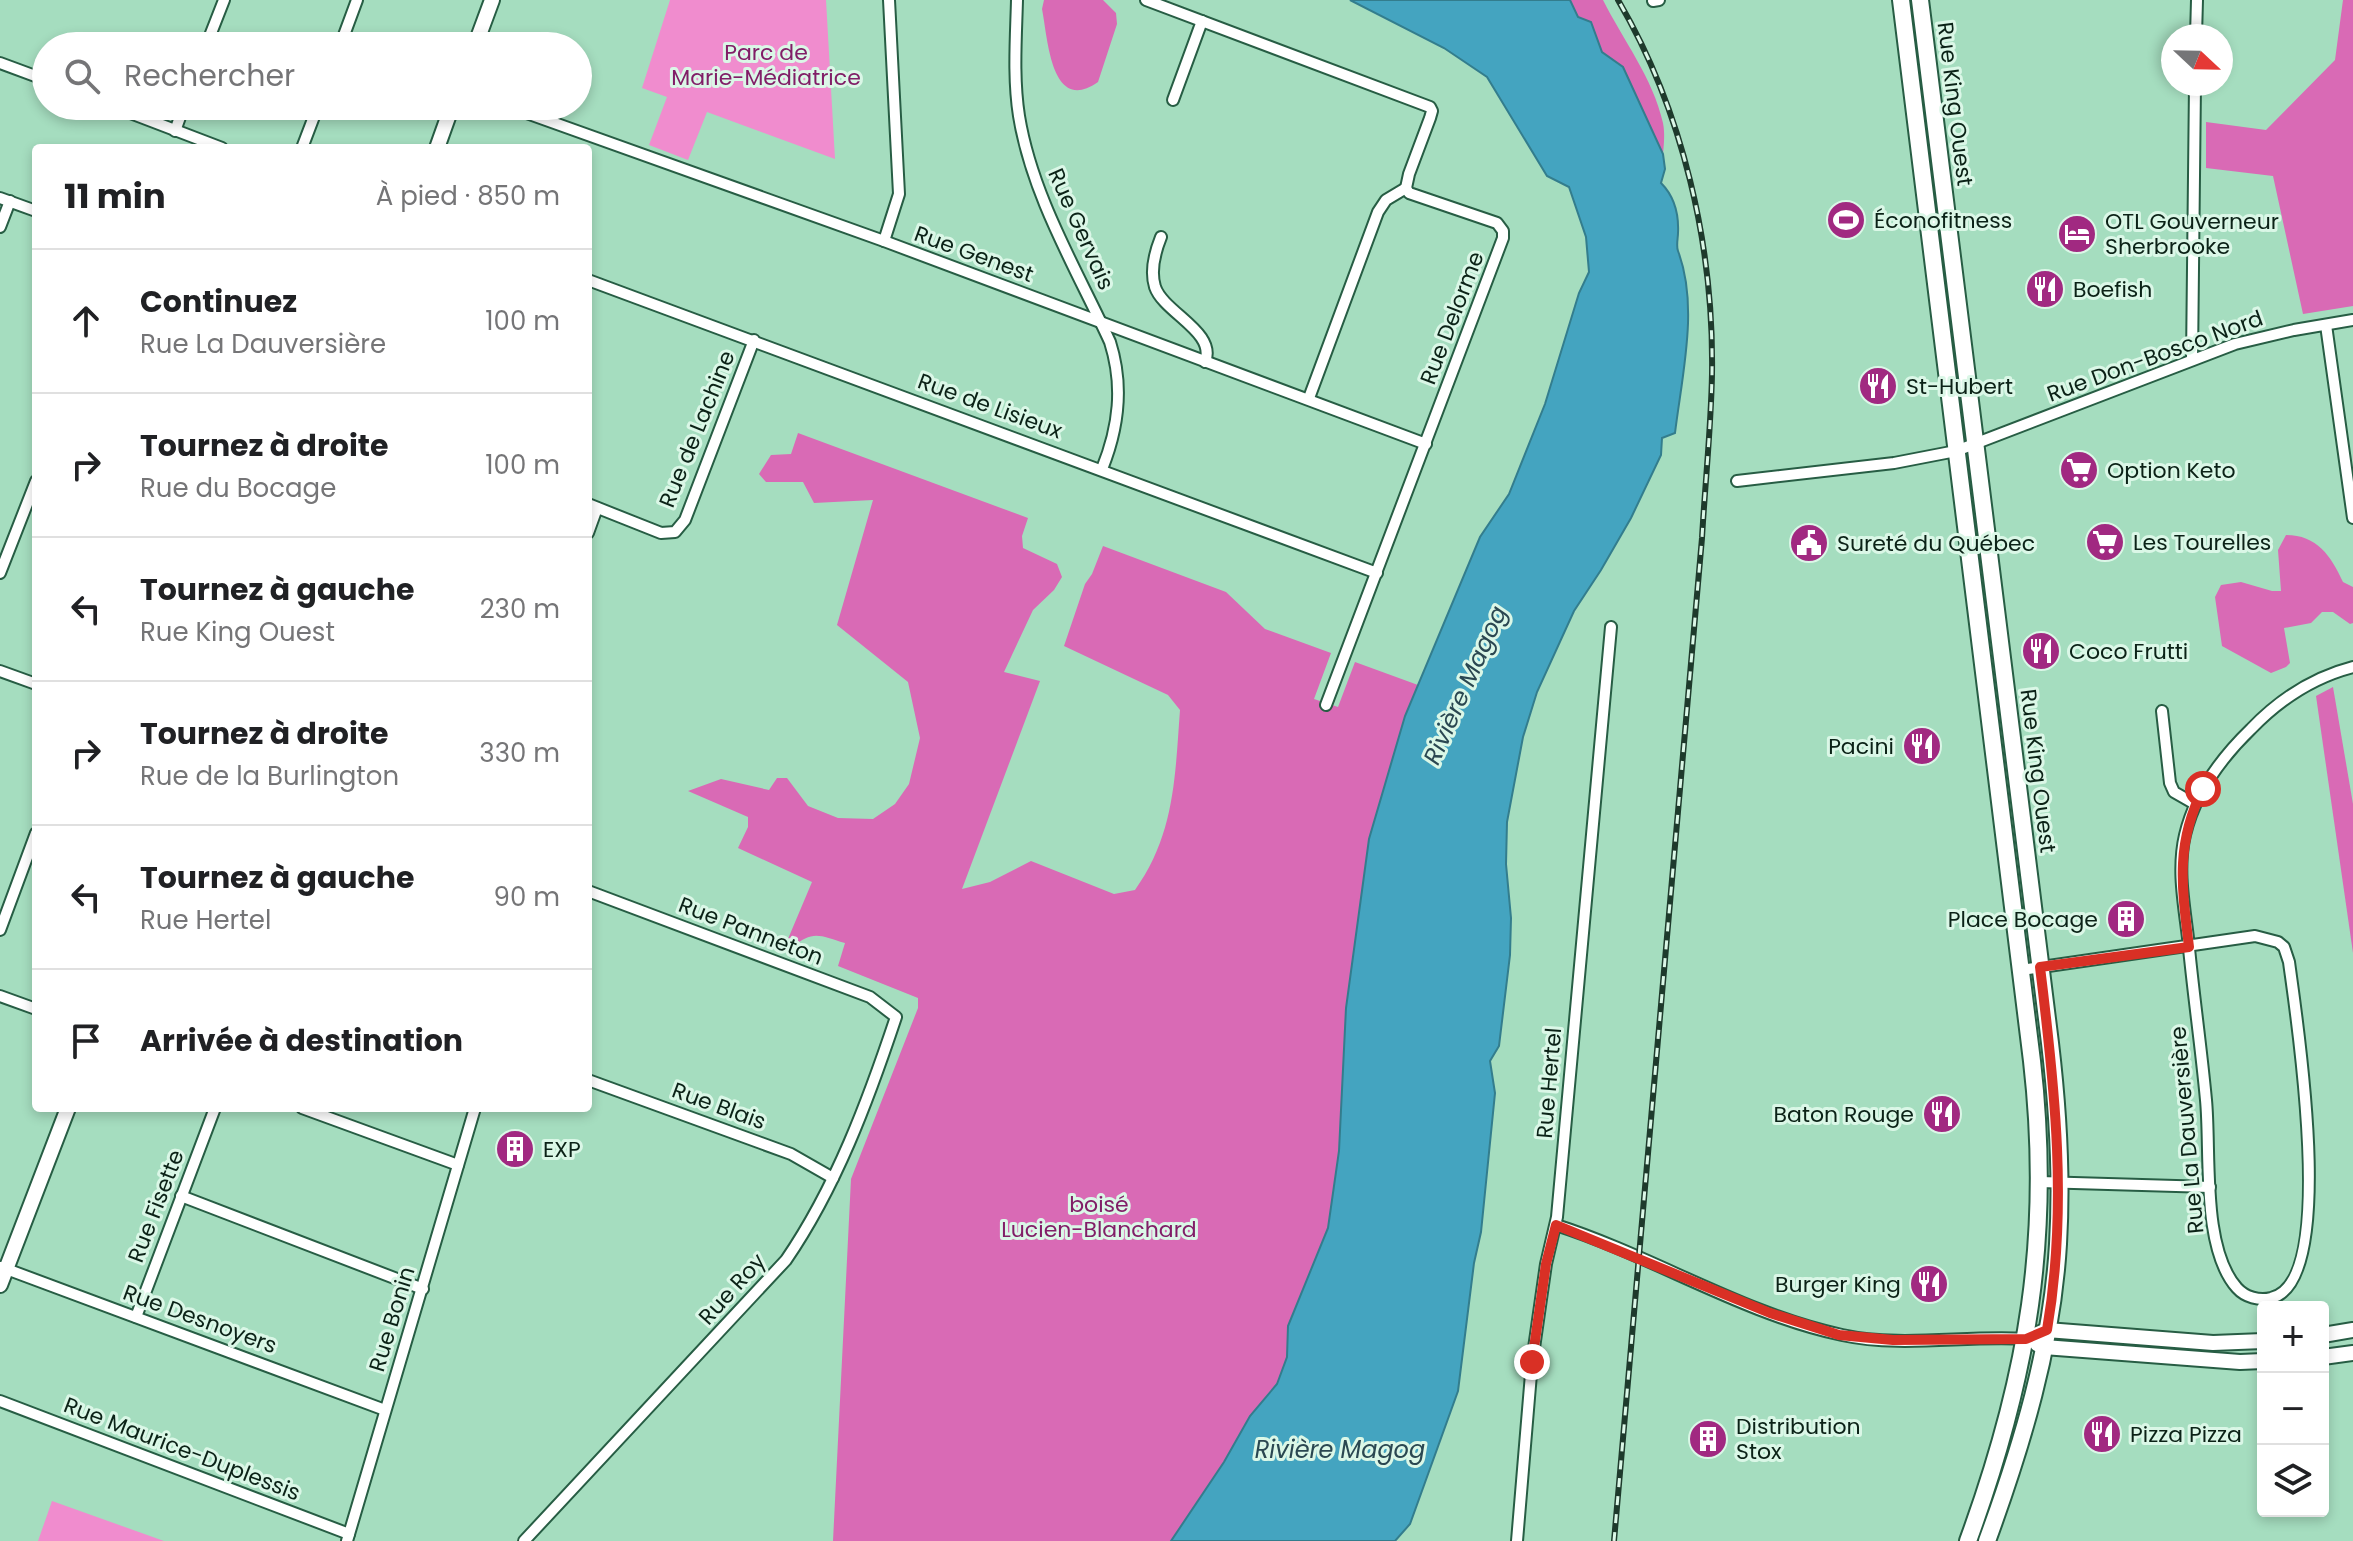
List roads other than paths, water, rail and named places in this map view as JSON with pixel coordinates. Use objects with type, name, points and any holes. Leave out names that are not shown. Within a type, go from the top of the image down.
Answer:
[{"type":"main road","points":[[480,32],[492,0]]},
{"type":"main road","name":"Rue King Ouest","points":[[1901,0],[2035,1087],[2040,1182],[2037,1255],[2026,1339],[2002,1443],[1968,1541]]},
{"type":"main road","name":"Rue King Ouest","points":[[1920,0],[2054,1075],[2059,1181],[2058,1245],[2044,1347],[2025,1429],[1987,1541]]},
{"type":"main road","points":[[438,144],[447,120]]},
{"type":"main road","points":[[0,1285],[3,1268],[66,1112]]},
{"type":"main road","points":[[2026,1339],[2047,1330],[2213,1343],[2257,1341]]},
{"type":"main road","points":[[2329,1334],[2353,1330]]},
{"type":"main road","points":[[2026,1339],[2044,1347],[2257,1361]]},
{"type":"main road","points":[[2329,1356],[2353,1353]]},
{"type":"street","points":[[211,32],[224,0]]},
{"type":"street","points":[[345,32],[357,0]]},
{"type":"street","points":[[884,241],[899,194],[889,0]]},
{"type":"street","name":"Rue Gervais","points":[[1017,0],[1016,70],[1019,114],[1026,150],[1061,240],[1115,359],[1119,396],[1115,428],[1102,469]]},
{"type":"street","points":[[1146,0],[1430,107],[1432,111],[1406,188],[1386,200],[1378,212],[1309,398]]},
{"type":"street","points":[[2196,24],[2197,0]]},
{"type":"street","points":[[1173,100],[1202,21]]},
{"type":"street","points":[[0,63],[32,75]]},
{"type":"street","points":[[2192,360],[2195,96]]},
{"type":"street","points":[[147,120],[211,144]]},
{"type":"street","points":[[175,131],[179,120]]},
{"type":"street","points":[[304,144],[313,120]]},
{"type":"street","name":"Rue Genest","points":[[546,120],[884,241],[1426,444]]},
{"type":"street","name":"Rue Delorme","points":[[1326,705],[1503,231],[1497,223],[1416,196],[1406,188]]},
{"type":"street","points":[[0,227],[5,199],[32,209]]},
{"type":"street","points":[[1161,237],[1155,253],[1154,285],[1159,296],[1205,342],[1208,353],[1205,362]]},
{"type":"street","name":"Rue de Lisieux","points":[[592,281],[1377,573]]},
{"type":"street","name":"Rue Don-Bosco Nord","points":[[1737,481],[1894,463],[1956,451],[2192,360],[2265,336],[2353,320]]},
{"type":"street","points":[[2326,325],[2353,518]]},
{"type":"street","name":"Rue de Lachine","points":[[592,506],[661,533],[675,532],[685,520],[754,340]]},
{"type":"street","points":[[0,573],[32,491]]},
{"type":"street","name":"Rue Hertel","points":[[1517,1541],[1532,1362],[1546,1264],[1556,1225],[1611,627]]},
{"type":"street","name":"Rue La Dauversière","points":[[2189,947],[2244,936],[2263,936],[2284,947],[2289,962],[2307,1117],[2307,1218],[2305,1243],[2297,1273],[2278,1296],[2268,1299],[2252,1297],[2239,1290],[2230,1277],[2213,1229],[2206,1095],[2189,947],[2181,859],[2195,804],[2225,757],[2257,722],[2308,684],[2353,667]]},
{"type":"street","points":[[0,671],[32,683]]},
{"type":"street","points":[[2162,711],[2170,783],[2174,792],[2195,804]]},
{"type":"street","points":[[0,930],[32,844]]},
{"type":"street","name":"Rue Panneton","points":[[592,893],[870,997],[896,1017]]},
{"type":"street","points":[[2021,970],[2189,947]]},
{"type":"street","points":[[0,996],[32,1008]]},
{"type":"street","name":"Rue Roy","points":[[524,1541],[786,1260],[812,1222],[833,1178],[896,1017]]},
{"type":"street","name":"Rue Blais","points":[[592,1081],[791,1154],[833,1178]]},
{"type":"street","name":"Rue Fisette","points":[[136,1317],[213,1112]]},
{"type":"street","points":[[313,1112],[458,1165]]},
{"type":"street","name":"Rue Bonin","points":[[348,1537],[474,1112]]},
{"type":"street","points":[[2040,1182],[2210,1187]]},
{"type":"street","points":[[181,1196],[423,1289]]},
{"type":"street","points":[[1556,1225],[1770,1313],[1839,1335],[1893,1340],[2026,1339]]},
{"type":"street","name":"Rue Desnoyers","points":[[3,1268],[385,1410]]},
{"type":"street","name":"Rue Maurice-Duplessis","points":[[0,1401],[348,1537]]},
{"type":"water","name":"Rivière Magog","points":[[1350,0],[1570,0],[1578,17],[1591,22],[1602,52],[1623,67],[1663,154],[1665,169],[1661,183],[1669,193],[1676,212],[1677,249],[1687,294],[1685,364],[1675,433],[1662,438],[1661,455],[1631,518],[1574,611],[1537,692],[1523,737],[1507,822],[1510,955],[1499,1046],[1490,1061],[1495,1093],[1481,1232],[1474,1263],[1458,1391],[1410,1524],[1395,1541],[1171,1541],[1224,1462],[1250,1416],[1277,1384],[1287,1357],[1288,1326],[1328,1228],[1339,1151],[1346,1008],[1369,839],[1405,716],[1480,537],[1509,494],[1545,404],[1579,293],[1589,272],[1586,237],[1569,187],[1547,176],[1487,77],[1444,48]]},
{"type":"railway","points":[[1614,1541],[1702,538],[1712,374],[1707,277],[1690,181],[1660,87],[1618,0]]},
{"type":"place","name":"Éconofitness","points":[[1846,220]]},
{"type":"place","name":"OTL Gouverneur Sherbrooke","points":[[2077,234]]},
{"type":"place","name":"Boefish","points":[[2045,289]]},
{"type":"place","name":"St-Hubert","points":[[1878,386]]},
{"type":"place","name":"Option Keto","points":[[2079,470]]},
{"type":"place","name":"Les Tourelles","points":[[2105,542]]},
{"type":"place","name":"Sureté du Québec","points":[[1809,543]]},
{"type":"place","name":"Coco Frutti","points":[[2041,651]]},
{"type":"place","name":"Pacini","points":[[1922,746]]},
{"type":"place","name":"Place Bocage","points":[[2126,919]]},
{"type":"place","name":"Baton Rouge","points":[[1942,1114]]},
{"type":"place","name":"EXP","points":[[515,1149]]},
{"type":"place","name":"Burger King","points":[[1929,1284]]},
{"type":"place","name":"Pizza Pizza","points":[[2102,1434]]},
{"type":"place","name":"Distribution Stox","points":[[1708,1439]]},
{"type":"park label","name":"Parc de Marie-Médiatrice","points":[[766,64]]},
{"type":"park label","name":"boisé Lucien-Blanchard","points":[[1099,1216]]}]
